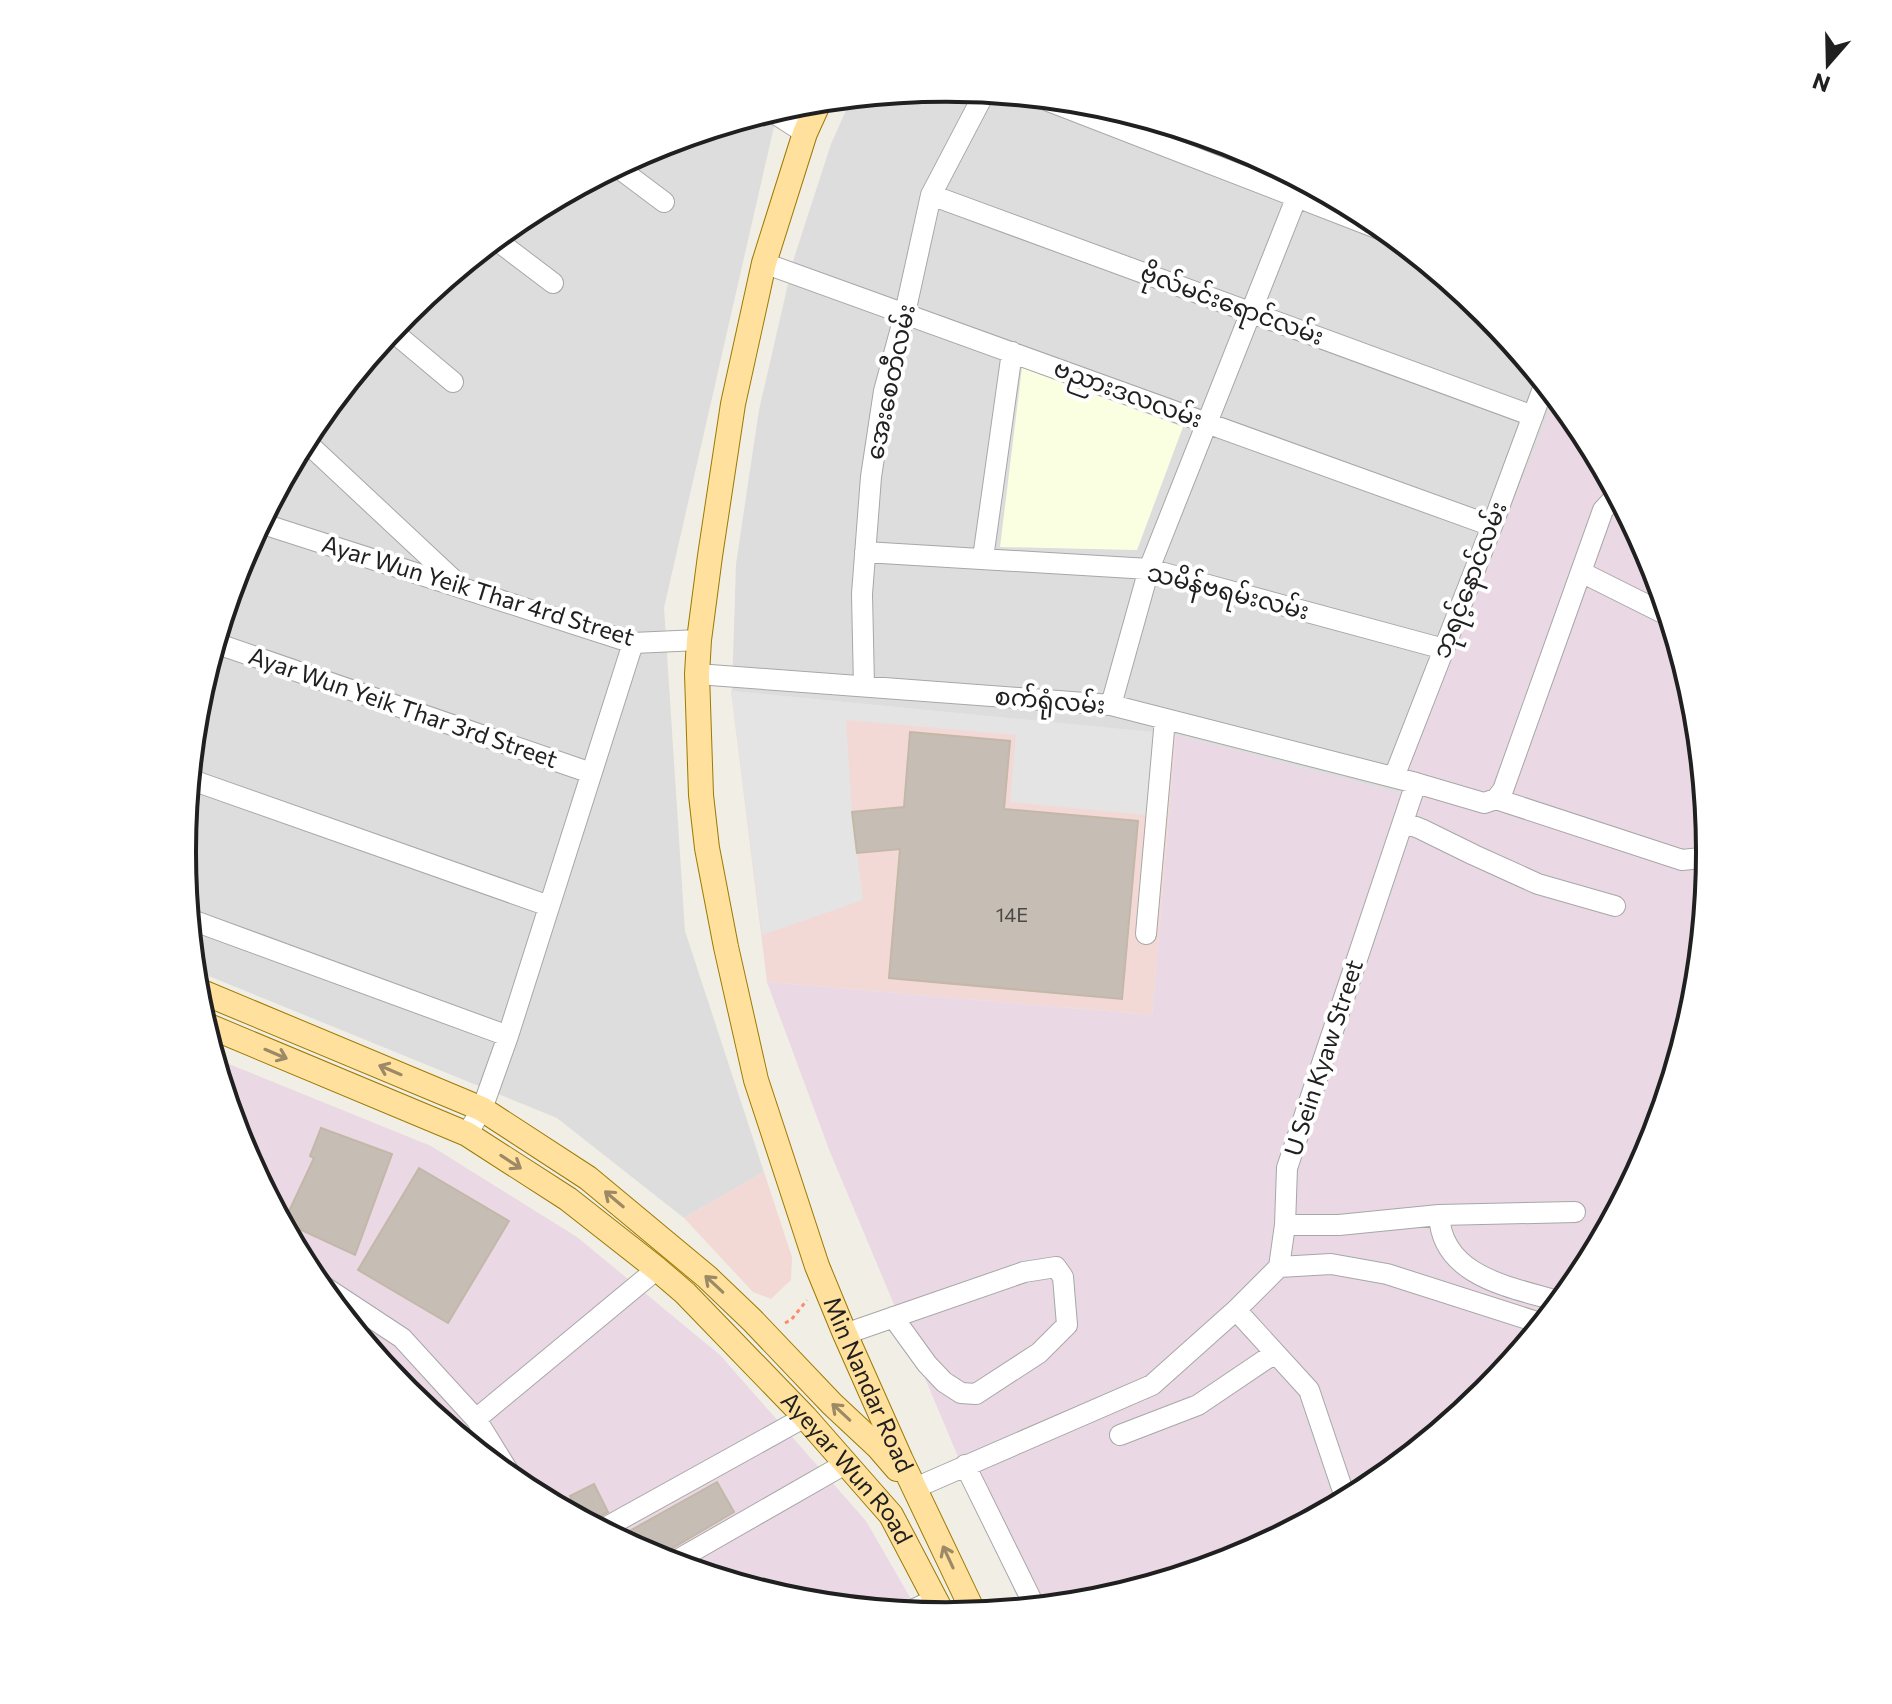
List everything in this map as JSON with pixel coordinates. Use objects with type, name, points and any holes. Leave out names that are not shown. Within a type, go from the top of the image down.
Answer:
[{"type":"main road","name":"Min Nandar Road","points":[[814,114],[764,263],[733,404],[699,640],[697,674],[701,795],[707,848],[726,947],[756,1080],[817,1266],[918,1494]]},
{"type":"main road","name":"Ayeyar Wun Road","points":[[210,995],[482,1109],[588,1178],[674,1249],[752,1320],[878,1447],[918,1494],[968,1601]]},
{"type":"main road","name":"Ayeyar Wun Road","points":[[218,1030],[467,1134],[568,1199],[657,1269],[685,1293],[805,1417],[891,1515],[937,1602]]},
{"type":"main road","points":[[891,1515],[918,1494]]},
{"type":"street","name":"အေးစေတီလမ်း","points":[[864,686],[862,594],[871,477],[882,405],[931,195],[979,103]]},
{"type":"street","points":[[1092,116],[1292,187]]},
{"type":"street","points":[[785,120],[805,133]]},
{"type":"street","points":[[626,174],[664,202]]},
{"type":"street","points":[[1111,705],[1149,569],[1299,190]]},
{"type":"street","name":"ဗိုလ်မင်းရောင်လမ်း","points":[[931,195],[1533,416]]},
{"type":"street","points":[[504,246],[553,283]]},
{"type":"street","name":"ဗညားဒလလမ်း","points":[[764,263],[1492,526]]},
{"type":"street","points":[[400,338],[453,382]]},
{"type":"street","points":[[983,558],[1012,352]]},
{"type":"street","name":"ဘုရင့်နောင်လမ်း","points":[[1394,777],[1541,395]]},
{"type":"street","points":[[313,449],[463,590]]},
{"type":"street","points":[[1394,777],[1484,803],[1496,799],[1503,790],[1603,510],[1610,503]]},
{"type":"street","name":"Ayar Wun Yeik Thar 4rd Street","points":[[270,526],[633,643],[699,640]]},
{"type":"street","name":"သမိန်ဗရမ်းလမ်း","points":[[865,552],[1149,569],[1444,649]]},
{"type":"street","points":[[1581,572],[1655,609]]},
{"type":"street","points":[[467,1134],[482,1109],[508,1036],[633,643]]},
{"type":"street","name":"Ayar Wun Yeik Thar 3rd Street","points":[[225,647],[591,773]]},
{"type":"street","name":"စက်ရုံလမ်း","points":[[697,674],[1111,705],[1394,777]]},
{"type":"street","points":[[1146,934],[1165,719]]},
{"type":"street","points":[[200,783],[549,906]]},
{"type":"street","name":"U Sein Kyaw Street","points":[[1279,1267],[1285,1225],[1287,1168],[1416,783]]},
{"type":"street","points":[[1496,799],[1682,860],[1696,859]]},
{"type":"street","points":[[1403,822],[1538,884],[1615,906]]},
{"type":"street","points":[[200,923],[508,1036]]},
{"type":"street","points":[[1285,1225],[1339,1225],[1439,1215],[1575,1212]]},
{"type":"street","points":[[1439,1215],[1440,1231],[1455,1257],[1472,1272],[1549,1298]]},
{"type":"street","points":[[918,1494],[965,1465],[1152,1385],[1279,1267],[1331,1264],[1387,1274],[1532,1320]]},
{"type":"street","points":[[845,1334],[893,1317],[1024,1272],[1056,1267],[1063,1277],[1067,1325],[1039,1353],[976,1394],[961,1393],[944,1382],[893,1317]]},
{"type":"street","points":[[476,1419],[657,1269]]},
{"type":"street","points":[[345,1300],[402,1338],[476,1419],[495,1451]]},
{"type":"street","points":[[1236,1310],[1309,1390],[1342,1489]]},
{"type":"street","points":[[1120,1435],[1198,1405],[1275,1353]]},
{"type":"street","points":[[612,1524],[805,1417]]},
{"type":"street","points":[[686,1555],[845,1464]]},
{"type":"street","points":[[965,1465],[1030,1597]]},
{"type":"path","points":[[752,1320],[772,1326],[791,1320],[805,1304],[817,1266]]},
{"type":"shaded area","points":[[946,102],[1044,108],[1092,116],[1187,142],[1278,179],[1363,228],[1441,288],[1510,357],[1552,411],[1550,410],[1399,793],[1176,735],[732,691],[736,564],[759,410],[794,258],[831,144],[847,108]]},
{"type":"shaded area","points":[[775,122],[664,608],[685,931],[764,1172],[684,1218],[557,1118],[206,975],[196,852],[202,754],[210,706],[236,611],[273,520],[322,435],[382,357],[451,288],[529,228],[571,202],[659,159]]},
{"type":"shaded area","points":[[1022,368],[1183,427],[1137,550],[1000,547]]},
{"type":"shaded area","points":[[1552,410],[1596,477],[1639,565],[1670,658],[1690,754],[1696,852],[1690,950],[1682,998],[1656,1093],[1619,1184],[1570,1269],[1510,1347],[1441,1416],[1363,1476],[1278,1525],[1187,1562],[1092,1588],[1017,1598],[830,1152],[767,982],[1152,1015],[1176,735],[1399,793]]},
{"type":"shaded area","points":[[731,691],[1176,735],[1152,1015],[767,982]]},
{"type":"shaded area","points":[[731,691],[1154,732],[1147,815],[1010,802],[1016,735],[846,720],[852,812],[863,900],[762,935]]},
{"type":"shaded area","points":[[227,1063],[431,1146],[577,1237],[720,1355],[866,1521],[912,1601],[848,1596],[800,1588],[705,1562],[614,1525],[529,1476],[451,1416],[382,1347],[351,1309],[322,1269],[273,1184],[253,1139]]},
{"type":"shaded area","points":[[764,1172],[792,1257],[791,1280],[771,1299],[753,1292],[684,1218]]},
{"type":"building","points":[[910,732],[1010,741],[1004,809],[1138,821],[1122,999],[889,978],[900,849],[857,853],[852,812],[904,807]]},
{"type":"building","points":[[321,1128],[392,1154],[355,1255],[297,1228],[288,1213],[314,1158],[310,1156]]},
{"type":"building","points":[[419,1168],[509,1221],[448,1323],[358,1270]]},
{"type":"building","points":[[717,1482],[734,1512],[671,1549],[629,1531]]},
{"type":"building","points":[[594,1484],[608,1512],[599,1517],[574,1503],[570,1496]]}]
